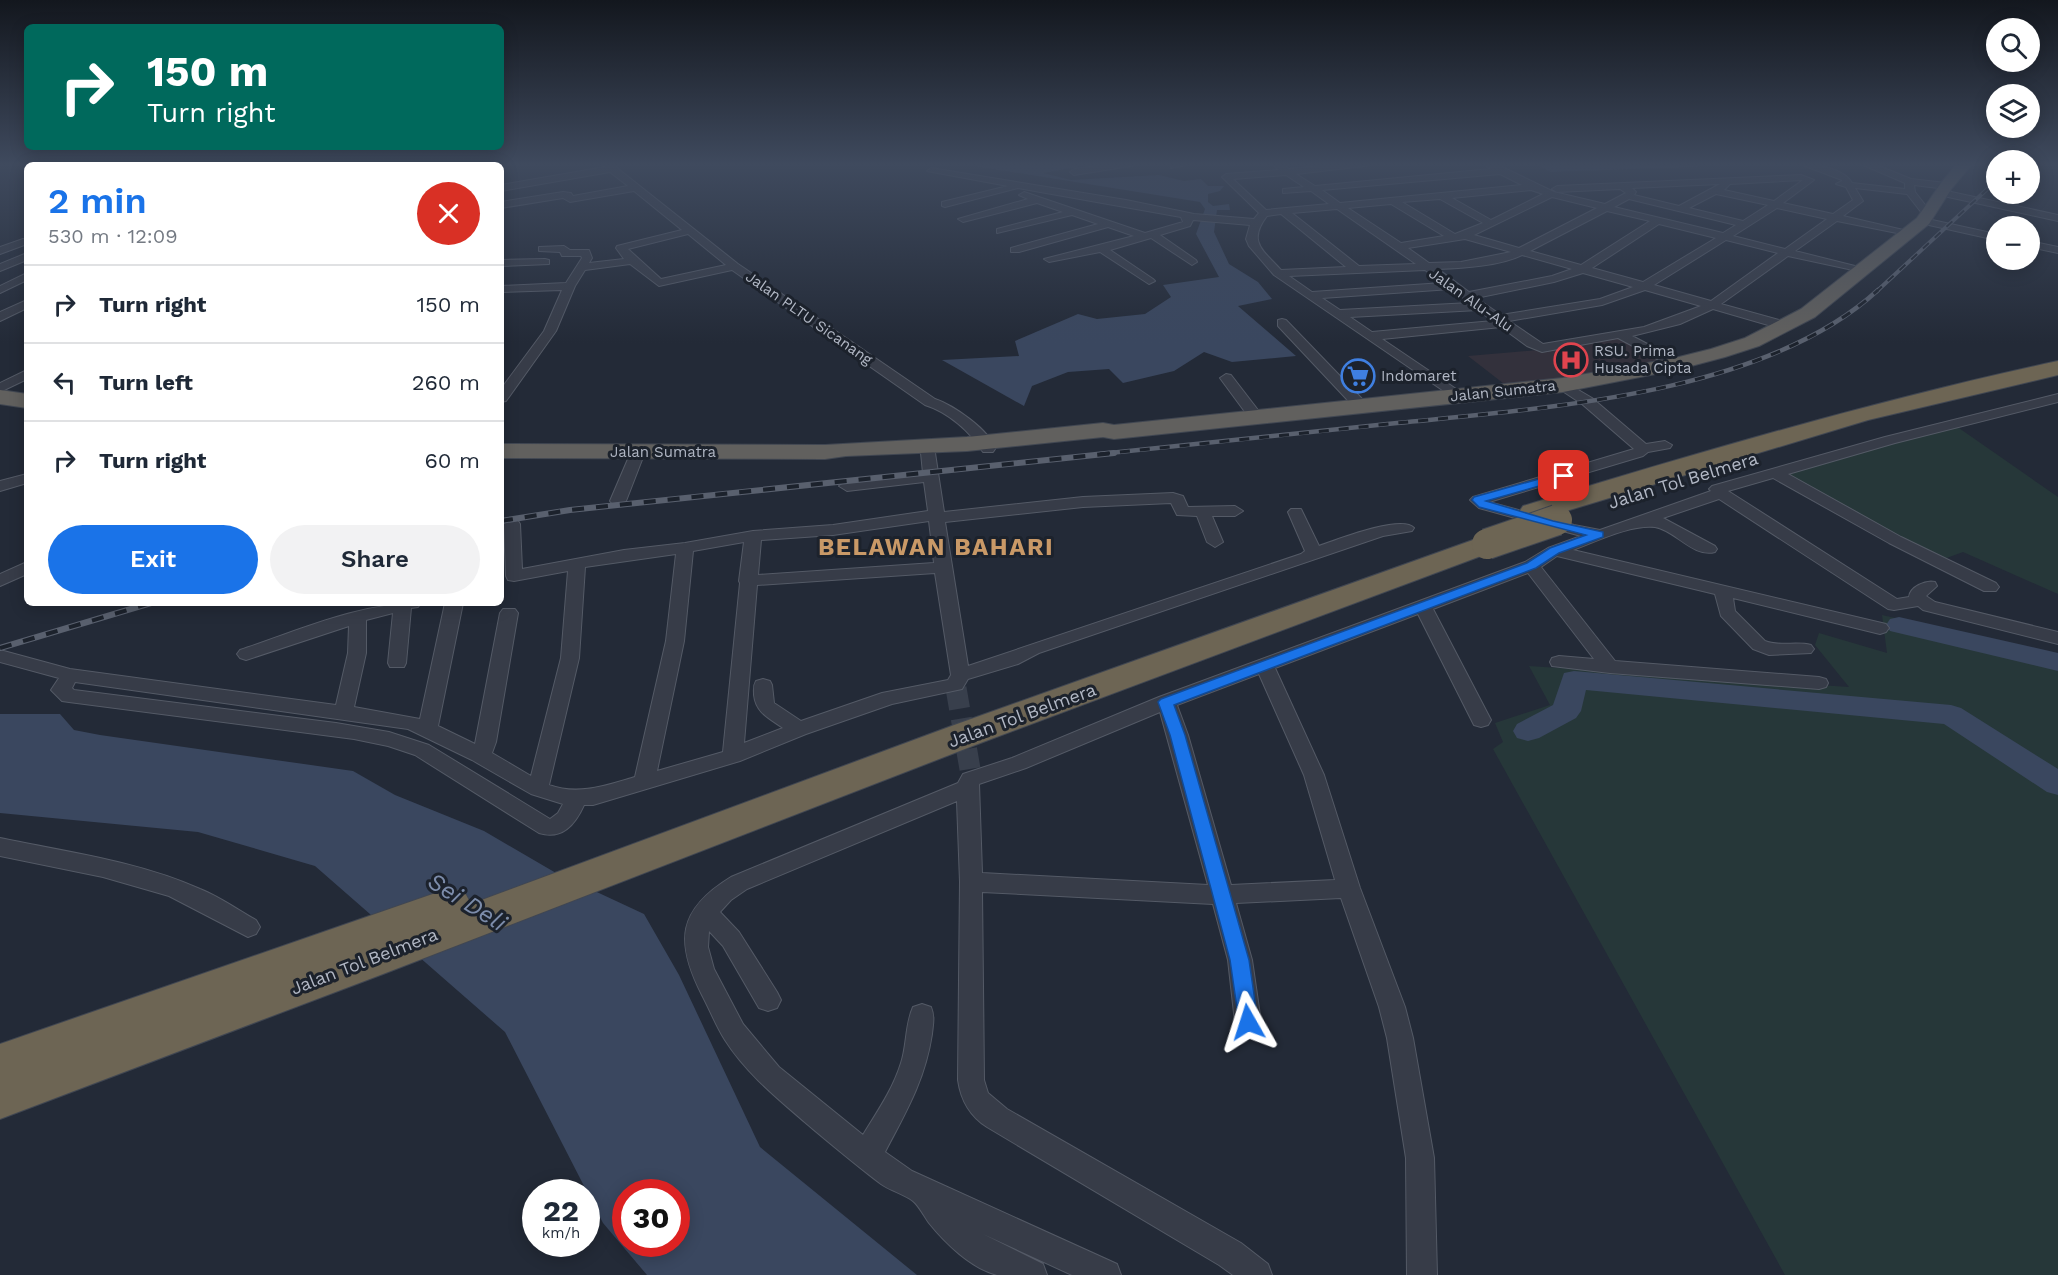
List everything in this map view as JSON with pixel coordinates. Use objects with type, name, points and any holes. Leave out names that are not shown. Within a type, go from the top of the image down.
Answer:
[{"type":"highway","name":"Jalan Sumatra","points":[[504,451],[825,452],[844,455],[974,443],[1106,436],[1114,432],[1563,385],[1677,364],[1752,342],[1808,313],[1863,271],[1913,224]]},
{"type":"highway","name":"Jalan Tol Belmera","points":[[0,1096],[367,949],[618,853],[1477,539],[1736,448],[1842,419],[2058,368]]},
{"type":"highway","name":"Jalan Tol Belmera","points":[[1545,516],[1846,431],[1942,406],[2058,380]]},
{"type":"highway","points":[[0,397],[24,401]]},
{"type":"highway","name":"Jalan Tol Belmera","points":[[0,1066],[367,949]]},
{"type":"street","name":"Jalan PLTU Sicanang","points":[[679,224],[734,267],[930,402],[949,412],[974,443]]},
{"type":"street","points":[[1001,231],[1029,224]]},
{"type":"street","points":[[1015,250],[1108,224],[1149,236],[1192,262]]},
{"type":"street","points":[[1049,259],[1102,249],[1187,224]]},
{"type":"street","points":[[1254,224],[1251,231],[1254,249],[1278,273],[1457,396]]},
{"type":"street","points":[[1298,224],[1357,270]]},
{"type":"street","name":"Jalan Alu-Alu","points":[[1364,224],[1399,246],[1531,343],[1542,348],[1621,335],[1664,325],[1713,305],[1828,224]]},
{"type":"street","points":[[1434,224],[1459,237],[1524,252],[1786,326]]},
{"type":"street","points":[[1399,246],[1459,237],[1490,224]]},
{"type":"street","points":[[1278,273],[1425,267],[1486,261],[1524,252],[1576,224]]},
{"type":"street","points":[[1467,296],[1554,279],[1583,269],[1653,224]]},
{"type":"street","points":[[1667,224],[1863,271]]},
{"type":"street","points":[[1371,336],[1502,321],[1602,302],[1645,286],[1743,224]]},
{"type":"street","points":[[1957,224],[1967,231],[1986,235]]},
{"type":"street","points":[[1967,231],[1974,227],[1986,229]]},
{"type":"street","points":[[689,231],[622,247],[632,261],[656,282],[688,282],[734,267]]},
{"type":"street","points":[[0,243],[22,240],[0,251]]},
{"type":"street","points":[[2040,246],[2058,250]]},
{"type":"street","points":[[504,263],[523,265],[564,249],[566,254],[585,252],[587,258],[568,286],[550,331],[504,395]]},
{"type":"street","points":[[1102,249],[1149,281]]},
{"type":"street","points":[[0,268],[24,256]]},
{"type":"street","points":[[582,267],[632,261]]},
{"type":"street","points":[[0,290],[24,278]]},
{"type":"street","points":[[504,289],[568,286]]},
{"type":"street","points":[[1311,295],[1453,286]]},
{"type":"street","points":[[0,317],[24,305]]},
{"type":"street","points":[[1338,314],[1482,306]]},
{"type":"street","points":[[1282,323],[1361,406]]},
{"type":"street","points":[[1621,335],[1677,364]]},
{"type":"street","points":[[0,388],[24,376]]},
{"type":"street","points":[[1226,378],[1256,417]]},
{"type":"street","points":[[1563,385],[1587,401],[1643,449]]},
{"type":"street","points":[[2058,398],[1890,440],[1717,489],[1894,605],[1924,593],[1929,606],[2058,638]]},
{"type":"street","name":"Jalan PLTU Sicanang","points":[[930,402],[930,406],[974,443]]},
{"type":"street","points":[[1597,535],[1484,505],[1478,499],[1600,465],[1638,453],[1643,449],[1665,445]]},
{"type":"street","points":[[926,449],[957,683]]},
{"type":"street","points":[[618,501],[639,452]]},
{"type":"street","points":[[1776,473],[1895,540],[1990,586]]},
{"type":"street","points":[[0,486],[24,479]]},
{"type":"street","points":[[847,486],[934,500],[1083,502],[1176,498],[1182,512],[1235,510]]},
{"type":"street","points":[[1106,1275],[902,1181],[867,1156],[770,1076],[734,1032],[698,958],[695,936],[705,912],[723,893],[739,883],[969,779],[1019,763],[1166,702],[1532,566],[1558,550],[1597,535],[1721,493]]},
{"type":"street","points":[[512,524],[510,569],[577,563],[753,536],[833,530],[934,500]]},
{"type":"street","points":[[1203,512],[1215,543]]},
{"type":"street","points":[[1296,512],[1314,553]]},
{"type":"street","points":[[1636,522],[1643,524],[1658,522],[1709,549]]},
{"type":"street","points":[[0,656],[70,675],[371,716],[418,726],[481,756],[515,779],[538,789],[576,800],[733,756],[799,729],[889,699],[957,683],[1033,650],[1381,531],[1406,528]]},
{"type":"street","points":[[733,756],[747,581],[753,536]]},
{"type":"street","points":[[645,780],[675,640],[685,548]]},
{"type":"street","points":[[1558,550],[1880,628]]},
{"type":"street","points":[[538,789],[570,658],[577,563]]},
{"type":"street","points":[[1532,566],[1610,667]]},
{"type":"street","points":[[747,581],[854,572],[943,568]]},
{"type":"street","points":[[0,581],[24,569]]},
{"type":"street","points":[[1723,589],[1727,612],[1759,645],[1769,649],[1805,648]]},
{"type":"street","points":[[1422,605],[1481,720]]},
{"type":"street","points":[[246,654],[357,616],[399,606]]},
{"type":"street","points":[[397,663],[407,606]]},
{"type":"street","points":[[427,730],[453,606]]},
{"type":"street","points":[[481,756],[486,742],[509,613]]},
{"type":"street","points":[[342,713],[352,678],[358,635],[357,616]]},
{"type":"street","points":[[1558,662],[1819,683]]},
{"type":"street","points":[[1265,666],[1314,775],[1349,888],[1392,1007],[1412,1100],[1420,1158],[1422,1275]]},
{"type":"street","points":[[70,675],[61,690],[69,696],[379,736],[405,743],[422,750],[547,827],[554,827],[566,821],[576,800]]},
{"type":"street","points":[[763,685],[765,706],[799,729]]},
{"type":"street","points":[[1166,702],[1178,735],[1240,960],[1248,1022]]},
{"type":"street","points":[[969,779],[971,1080],[972,1093],[977,1102],[984,1110],[997,1118],[1230,1254],[1257,1275]]},
{"type":"street","points":[[2,849],[103,868],[174,888],[248,927]]},
{"type":"street","points":[[971,882],[1221,895],[1349,888]]},
{"type":"street","points":[[705,912],[731,939],[768,1000]]},
{"type":"street","points":[[867,1156],[909,1078],[920,1040],[922,1015]]},
{"type":"street","points":[[926,1194],[946,1221],[961,1236],[990,1254],[1032,1275]]},
{"type":"shaded area","name":"RSU. Prima Husada Cipta","points":[[1621,335],[1676,364],[1508,387],[1468,356],[1538,350]]},
{"type":"shaded area","points":[[1956,426],[2058,497],[2058,594],[1963,552],[1941,560],[1782,473]]},
{"type":"shaded area","points":[[1882,615],[2058,655],[2058,1275],[1785,1275],[1493,749],[1503,742],[1495,723],[1550,705],[1529,666],[1849,687],[1815,645],[1819,633],[1887,653]]},
{"type":"water","points":[[1200,224],[1215,224],[1214,232],[1229,264],[1258,282],[1272,299],[1238,306],[1296,356],[1232,362],[1204,352],[1174,371],[1123,383],[1109,369],[1068,372],[1032,386],[1024,406],[942,360],[1019,356],[1015,341],[1078,314],[1097,319],[1145,314],[1171,297],[1163,285],[1219,277],[1196,234]]},
{"type":"water","name":"Sei Deli","points":[[0,714],[60,714],[74,730],[353,771],[395,795],[484,831],[556,873],[644,914],[679,975],[760,1147],[917,1275],[647,1275],[632,1257],[690,1257],[690,1179],[612,1179],[612,1234],[600,1217],[600,1179],[580,1179],[505,1032],[315,866],[198,832],[0,813]]},
{"type":"waterway","points":[[1899,625],[2058,662]]},
{"type":"waterway","points":[[1528,731],[1566,711],[1574,680],[1951,715],[2058,784]]},
{"type":"tunnel","points":[[956,688],[970,769]]},
{"type":"railway","points":[[1876,292],[1950,224]]},
{"type":"railway","points":[[1100,454],[1519,411],[1650,390],[1715,374],[1776,353],[1831,325],[1878,290]]},
{"type":"railway","points":[[504,521],[570,510],[1114,453]]},
{"type":"railway","points":[[0,648],[141,606]]},
{"type":"place","name":"RSU. Prima Husada Cipta","points":[[1571,360]]},
{"type":"place","name":"Indomaret","points":[[1358,376]]},
{"type":"district","name":"BELAWAN BAHARI","points":[[936,547]]},
{"type":"route","points":[[1248,1022],[1240,960],[1178,735],[1166,702],[1532,566],[1554,551],[1599,534],[1550,524],[1484,505],[1478,500],[1564,476]]}]
